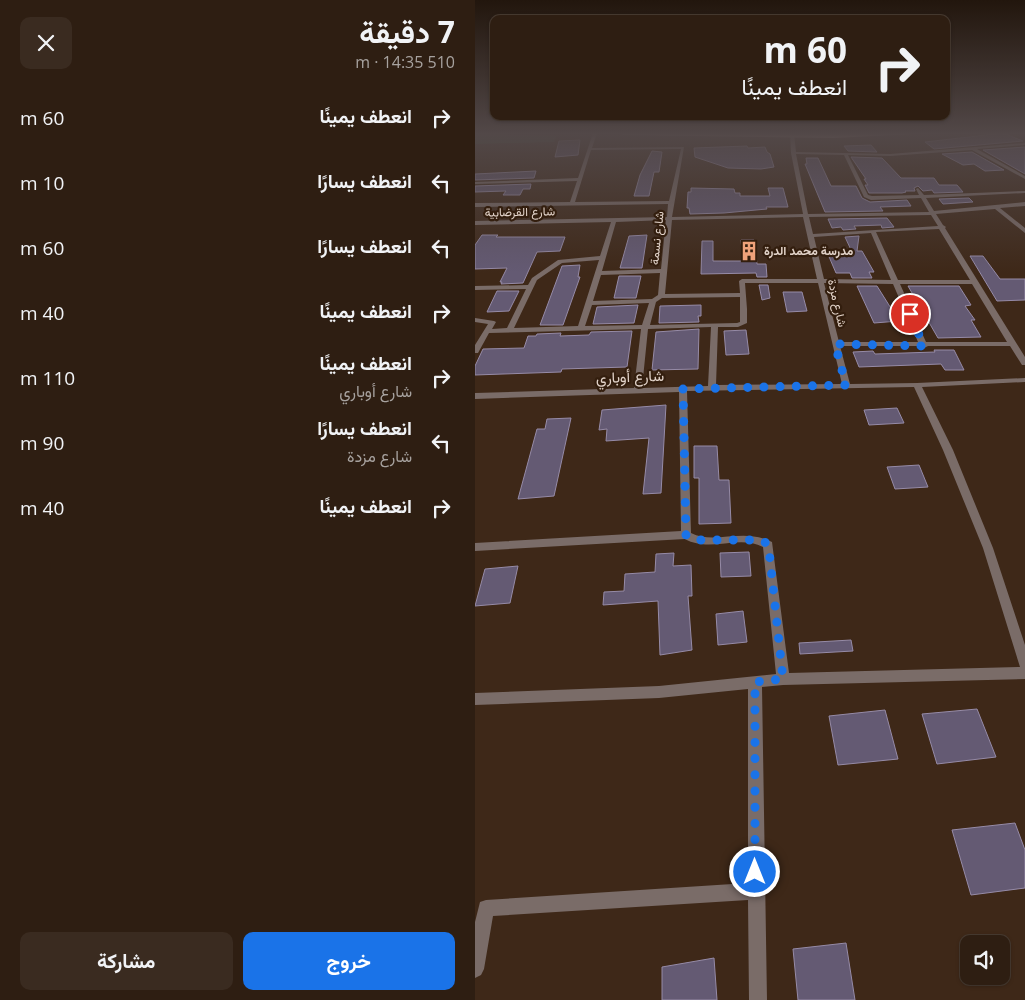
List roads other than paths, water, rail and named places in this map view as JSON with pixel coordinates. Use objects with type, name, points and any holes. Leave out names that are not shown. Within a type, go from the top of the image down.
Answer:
[{"type":"street","points":[[475,183],[562,180]]},
{"type":"street","points":[[572,202],[580,180]]},
{"type":"street","name":"شارع نسمة","points":[[661,296],[671,202],[676,180]]},
{"type":"street","name":"شارع مزدة","points":[[799,180],[846,385]]},
{"type":"street","points":[[858,180],[867,197],[924,197],[1025,192]]},
{"type":"street","points":[[918,189],[1025,363]]},
{"type":"street","points":[[475,205],[572,202],[671,202]]},
{"type":"street","points":[[534,221],[541,203]]},
{"type":"street","points":[[997,208],[1025,204]]},
{"type":"street","points":[[997,208],[1025,231]]},
{"type":"street","name":"شارع القرضابية","points":[[475,223],[934,213],[997,208]]},
{"type":"street","points":[[581,329],[614,220]]},
{"type":"street","points":[[811,236],[943,228]]},
{"type":"street","points":[[873,231],[924,346]]},
{"type":"street","points":[[509,331],[534,279],[560,261],[602,258]]},
{"type":"street","points":[[598,272],[664,271]]},
{"type":"street","points":[[487,331],[738,325],[743,322],[742,281],[975,282]]},
{"type":"street","points":[[475,288],[530,287]]},
{"type":"street","points":[[589,303],[653,301],[661,296],[743,295]]},
{"type":"street","points":[[638,391],[645,328],[653,301]]},
{"type":"street","points":[[475,320],[492,322],[475,351]]},
{"type":"street","points":[[712,388],[715,325]]},
{"type":"street","points":[[835,344],[924,346],[1012,344]]},
{"type":"street","name":"شارع أوباري","points":[[475,396],[712,388],[917,385],[1025,380]]},
{"type":"street","points":[[917,385],[948,450],[988,548],[1025,664]]},
{"type":"street","points":[[683,389],[686,535]]},
{"type":"street","points":[[475,547],[686,535],[696,540],[755,540],[768,545],[783,679]]},
{"type":"street","points":[[475,699],[659,692],[783,679],[1025,673]]},
{"type":"street","points":[[755,682],[755,891],[758,1000]]},
{"type":"street","points":[[475,969],[486,908],[755,891]]},
{"type":"place","name":"مدرسة محمد الدرة","points":[[749,251]]}]
